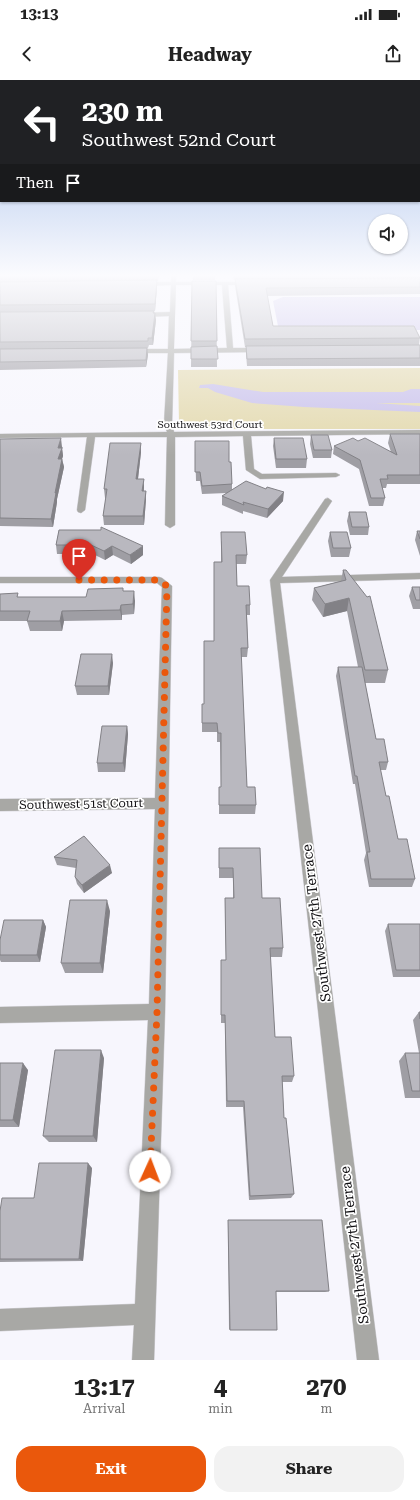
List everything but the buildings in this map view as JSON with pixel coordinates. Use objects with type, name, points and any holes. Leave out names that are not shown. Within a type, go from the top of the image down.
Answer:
[{"type":"street","points":[[170,525],[171,434],[168,424],[171,336]]},
{"type":"street","points":[[229,336],[230,351]]},
{"type":"street","points":[[124,352],[270,350]]},
{"type":"street","name":"Southwest 53rd Court","points":[[0,436],[420,432]]},
{"type":"street","points":[[247,433],[250,470],[260,477],[336,475]]},
{"type":"street","points":[[80,510],[91,435]]},
{"type":"street","points":[[275,580],[328,501]]},
{"type":"street","points":[[275,580],[420,576]]},
{"type":"street","points":[[0,580],[159,580],[167,586],[157,1012],[143,1360]]},
{"type":"street","name":"Southwest 27th Terrace","points":[[275,580],[368,1360]]},
{"type":"street","name":"Southwest 51st Court","points":[[0,805],[163,803]]},
{"type":"street","points":[[0,1015],[157,1012]]},
{"type":"street","points":[[0,1320],[144,1314]]},
{"type":"shaded area","points":[[420,368],[420,429],[193,429],[182,426],[179,423],[178,370]]},
{"type":"shaded area","points":[[213,384],[263,392],[403,392],[411,389],[420,389],[420,403],[376,403],[420,406],[420,412],[304,407],[252,403],[215,392],[208,388],[199,388],[200,385]]},
{"type":"route","points":[[79,580],[159,580],[167,586],[157,1012],[150,1171]]}]
